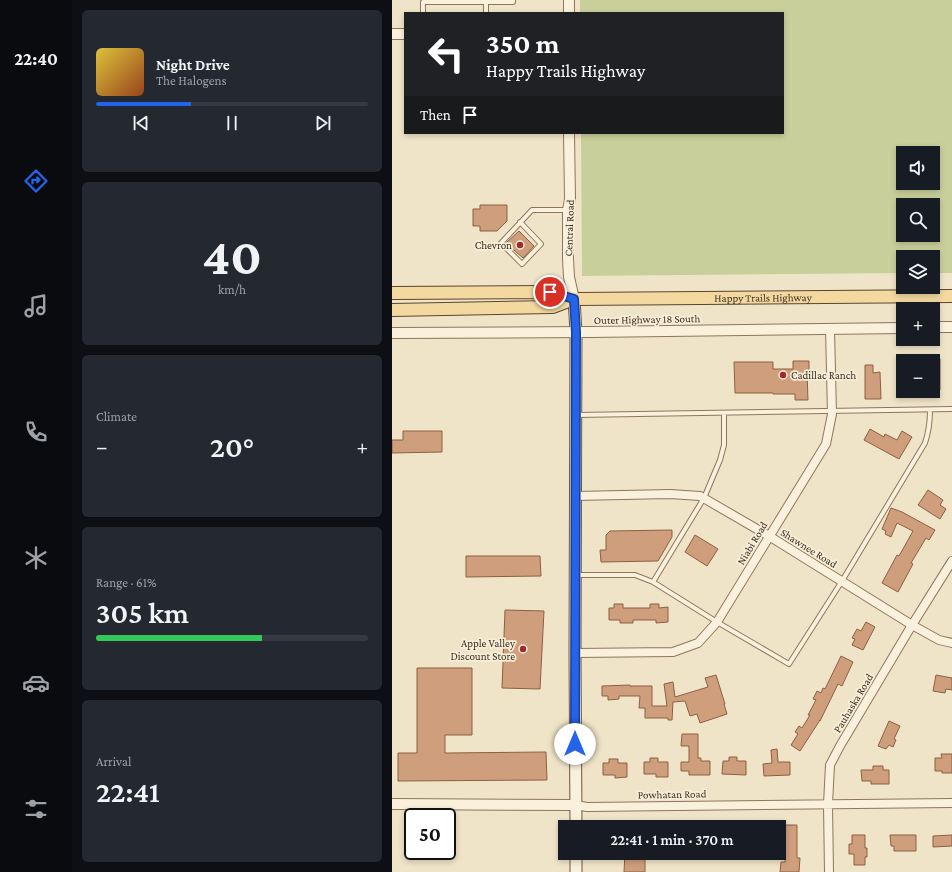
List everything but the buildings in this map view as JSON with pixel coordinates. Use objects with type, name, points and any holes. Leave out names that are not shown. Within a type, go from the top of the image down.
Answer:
[{"type":"main road","name":"Happy Trails Highway","points":[[392,293],[550,292],[574,299],[952,296]]},
{"type":"main road","name":"Happy Trails Highway","points":[[392,310],[553,307],[574,299]]},
{"type":"main road","name":"Central Road","points":[[574,299],[576,332],[576,820]]},
{"type":"main road","points":[[576,860],[576,872]]},
{"type":"street","points":[[569,0],[569,12]]},
{"type":"street","points":[[392,34],[404,34]]},
{"type":"street","name":"Central Road","points":[[569,134],[570,198],[568,210],[568,258],[569,277],[574,299]]},
{"type":"street","points":[[940,327],[952,327]]},
{"type":"street","name":"Outer Highway 18 South","points":[[392,333],[896,328]]},
{"type":"street","name":"Niabi Road","points":[[575,653],[673,652],[698,643],[717,622],[826,444],[832,411],[830,329]]},
{"type":"street","name":"Shawnee Road","points":[[575,496],[670,494],[700,496],[769,536],[912,625],[939,640],[952,643]]},
{"type":"street","name":"Pauhaska Road","points":[[829,872],[828,804],[830,765],[912,625],[952,561]]},
{"type":"street","name":"Powhatan Road","points":[[392,804],[575,805],[587,807],[952,803]]},
{"type":"lane","points":[[423,12],[423,2],[513,2],[513,0]]},
{"type":"lane","points":[[486,2],[486,12]]},
{"type":"lane","points":[[520,222],[541,244],[522,264],[501,243],[520,222],[532,210],[568,210]]},
{"type":"lane","points":[[576,415],[952,409]]},
{"type":"lane","points":[[576,575],[635,575],[654,582],[717,622],[789,664],[842,581],[925,443],[929,432],[930,410]]},
{"type":"lane","points":[[654,582],[704,498],[720,460],[724,445],[724,413]]},
{"type":"green space","points":[[580,0],[952,0],[952,273],[940,273],[940,250],[896,250],[896,273],[582,276],[581,134],[784,134],[784,12],[580,12]]},
{"type":"place","name":"Chevron","points":[[520,245]]},
{"type":"place","name":"Cadillac Ranch","points":[[783,375]]},
{"type":"place","name":"Apple Valley Discount Store","points":[[523,649]]},
{"type":"route","points":[[550,292],[574,299],[576,332],[575,744]]}]
